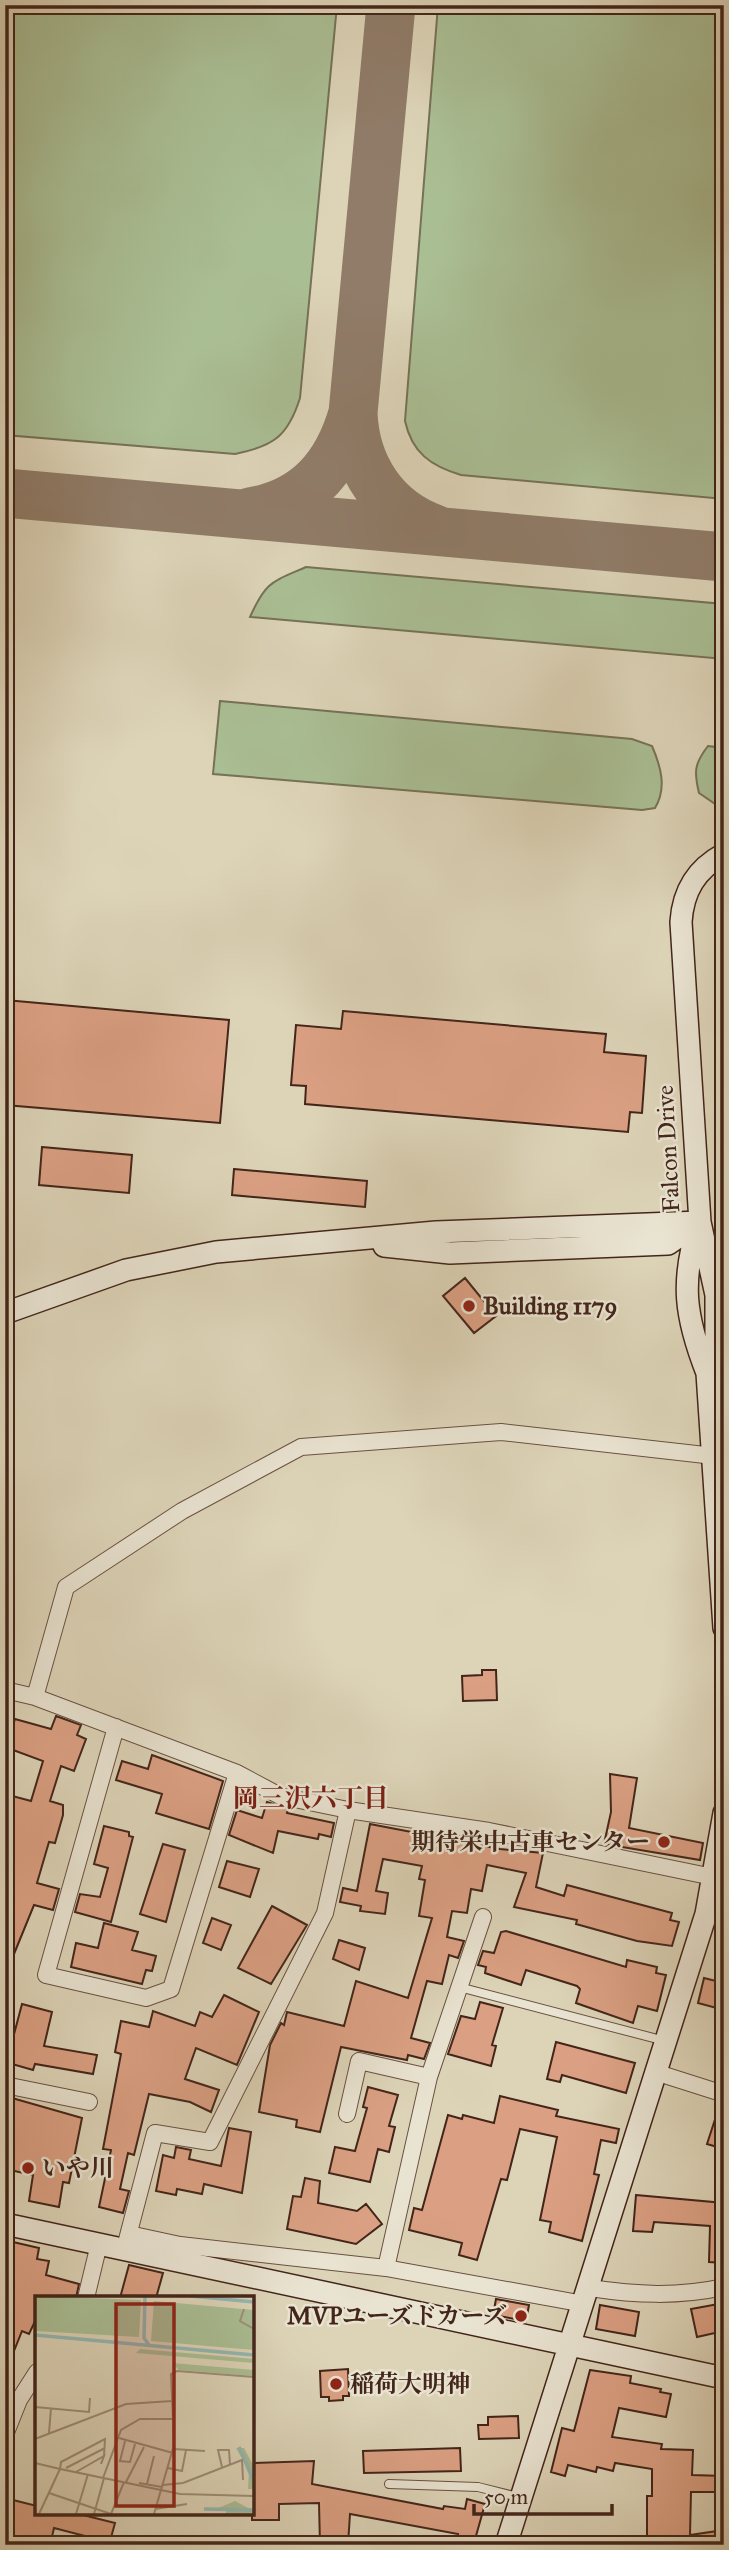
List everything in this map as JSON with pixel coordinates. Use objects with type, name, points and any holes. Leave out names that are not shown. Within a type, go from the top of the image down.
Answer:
[{"type":"street","name":"Falcon Drive","points":[[700,1222],[682,904],[690,884],[705,866],[724,854]]},
{"type":"street","name":"Falcon Drive","points":[[5,1313],[126,1269],[216,1252],[436,1232],[700,1222]]},
{"type":"street","name":"Falcon Drive","points":[[336,1241],[450,1253],[650,1245],[668,1244],[700,1222]]},
{"type":"street","points":[[700,1222],[685,1273],[693,1338],[707,1373],[724,1628]]},
{"type":"street","points":[[700,1222],[716,1295],[716,1337],[707,1373]]},
{"type":"street","points":[[650,1245],[685,1273]]},
{"type":"street","points":[[35,1697],[66,1587],[182,1511],[301,1447],[501,1432],[714,1456]]},
{"type":"street","points":[[5,1690],[35,1697],[237,1773],[280,1796],[348,1810],[489,1832],[713,1877]]},
{"type":"street","points":[[116,1727],[46,1975],[146,1998],[171,1989],[237,1773]]},
{"type":"street","points":[[127,2242],[155,2133],[210,2142],[325,1913],[348,1810]]},
{"type":"street","points":[[506,2545],[658,2073],[706,1914],[723,1826]]},
{"type":"street","points":[[386,2268],[429,2077],[483,1917]]},
{"type":"street","points":[[347,2113],[359,2061],[429,2077]]},
{"type":"street","points":[[658,2073],[724,2094]]},
{"type":"street","points":[[5,2085],[89,2102]]},
{"type":"street","points":[[5,2224],[99,2244],[127,2242],[180,2245],[386,2268],[587,2296],[673,2295],[724,2287]]},
{"type":"street","points":[[127,2242],[570,2347],[724,2378]]},
{"type":"street","points":[[86,2296],[99,2244]]},
{"type":"street","points":[[5,2435],[19,2400],[35,2375]]},
{"type":"lane","points":[[459,1987],[667,2042]]},
{"type":"lane","points":[[388,2484],[478,2487],[521,2498]]},
{"type":"green space","points":[[5,5],[337,5],[300,398],[290,422],[270,443],[235,454],[5,435]]},
{"type":"green space","points":[[438,5],[724,5],[724,499],[461,475],[424,457],[412,442],[405,421]]},
{"type":"green space","points":[[306,567],[724,604],[724,659],[250,617],[271,584]]},
{"type":"green space","points":[[220,701],[632,739],[652,746],[660,770],[661,793],[655,808],[642,810],[213,774]]},
{"type":"green space","points":[[708,746],[724,748],[724,810],[699,793],[696,768]]},
{"type":"building","points":[[5,1000],[229,1020],[220,1123],[5,1105]]},
{"type":"building","points":[[343,1011],[606,1034],[604,1052],[646,1056],[642,1113],[630,1112],[628,1132],[305,1104],[306,1086],[291,1085],[296,1025],[341,1029]]},
{"type":"building","points":[[42,1147],[132,1155],[129,1193],[39,1185]]},
{"type":"building","points":[[234,1169],[367,1181],[365,1207],[232,1195]]},
{"type":"building","name":"Building 1179","points":[[465,1278],[496,1316],[474,1333],[443,1296]]},
{"type":"building","points":[[482,1670],[496,1670],[497,1700],[463,1701],[462,1676],[482,1675]]},
{"type":"building","points":[[56,1716],[81,1725],[77,1735],[86,1739],[74,1771],[61,1766],[50,1801],[63,1805],[63,1815],[55,1843],[49,1842],[37,1883],[59,1889],[53,1910],[34,1905],[5,1976],[5,1794],[31,1801],[43,1761],[5,1747],[5,1733],[10,1734],[15,1719],[51,1729]]},
{"type":"building","points":[[152,1755],[223,1781],[209,1829],[156,1813],[162,1794],[116,1780],[122,1761],[148,1769]]},
{"type":"building","points":[[610,1774],[637,1778],[629,1828],[703,1843],[700,1860],[604,1844],[611,1812]]},
{"type":"building","points":[[267,1802],[288,1809],[287,1813],[334,1823],[331,1837],[319,1834],[318,1839],[278,1831],[273,1853],[229,1835],[237,1810],[262,1818]]},
{"type":"building","points":[[370,1824],[500,1849],[543,1853],[536,1887],[564,1896],[567,1885],[672,1913],[670,1920],[679,1922],[672,1946],[637,1941],[576,1924],[577,1920],[514,1907],[526,1873],[487,1865],[482,1891],[471,1889],[467,1913],[452,1911],[447,1937],[464,1941],[458,1958],[449,1955],[442,1984],[427,1981],[411,2038],[430,2043],[424,2059],[408,2055],[407,2060],[341,2047],[320,2132],[296,2127],[297,2120],[259,2112],[270,2045],[281,2023],[284,2025],[287,2012],[344,2026],[356,1981],[408,1998],[432,1918],[419,1916],[425,1880],[419,1879],[422,1866],[383,1859],[376,1891],[388,1893],[385,1914],[360,1911],[361,1906],[340,1902],[343,1888],[357,1891]]},
{"type":"building","points":[[104,1826],[129,1832],[129,1836],[133,1837],[111,1922],[75,1912],[80,1894],[100,1897],[108,1868],[94,1864]]},
{"type":"building","points":[[163,1844],[185,1850],[166,1922],[140,1914]]},
{"type":"building","points":[[227,1861],[259,1869],[250,1897],[219,1887]]},
{"type":"building","points":[[272,1906],[307,1925],[271,1984],[238,1968]]},
{"type":"building","points":[[212,1918],[231,1925],[221,1950],[203,1943]]},
{"type":"building","points":[[104,1923],[138,1932],[132,1950],[156,1956],[152,1971],[146,1970],[142,1984],[71,1967],[76,1943],[98,1948]]},
{"type":"building","points":[[506,1931],[626,1967],[627,1960],[657,1967],[656,1973],[666,1975],[657,2011],[638,2006],[633,2023],[576,2003],[580,1989],[577,1986],[526,1970],[521,1985],[485,1973],[486,1967],[478,1965],[483,1951],[494,1953],[501,1932]]},
{"type":"building","points":[[339,1940],[365,1948],[359,1970],[333,1959]]},
{"type":"building","points":[[704,1978],[724,1983],[724,2010],[698,2003]]},
{"type":"building","points":[[224,1995],[259,2012],[237,2065],[196,2048],[185,2079],[219,2090],[211,2112],[190,2102],[149,2094],[134,2155],[128,2153],[120,2189],[129,2191],[123,2213],[99,2207],[111,2150],[103,2149],[121,2054],[115,2052],[121,2021],[149,2027],[153,2011],[195,2026],[200,2012],[212,2017]]},
{"type":"building","points":[[480,2002],[503,2008],[492,2045],[496,2046],[491,2066],[448,2054],[461,2016],[475,2019]]},
{"type":"building","points":[[22,2004],[52,2012],[44,2046],[97,2055],[93,2074],[35,2064],[33,2070],[5,2062],[5,2036],[13,2038]]},
{"type":"building","points":[[556,2042],[635,2063],[626,2093],[562,2075],[560,2082],[547,2079]]},
{"type":"building","points":[[368,2087],[398,2095],[389,2126],[395,2127],[389,2152],[378,2149],[370,2182],[329,2173],[335,2147],[355,2151],[367,2108],[363,2107]]},
{"type":"building","points":[[5,2096],[82,2118],[69,2183],[63,2182],[59,2207],[29,2201],[33,2175],[5,2169]]},
{"type":"building","points":[[500,2096],[558,2110],[556,2116],[619,2129],[616,2143],[601,2140],[594,2174],[599,2175],[582,2241],[549,2232],[551,2222],[540,2220],[557,2137],[520,2129],[507,2180],[501,2179],[477,2260],[459,2255],[462,2243],[409,2230],[414,2208],[422,2210],[448,2115],[462,2119],[463,2115],[494,2123]]},
{"type":"building","points":[[720,2104],[724,2104],[724,2149],[707,2144]]},
{"type":"building","points":[[229,2128],[251,2132],[242,2193],[204,2184],[202,2194],[177,2189],[176,2195],[156,2191],[163,2155],[174,2158],[176,2147],[191,2150],[189,2159],[221,2166]]},
{"type":"building","points":[[305,2178],[320,2181],[318,2203],[357,2211],[366,2204],[382,2224],[356,2244],[287,2229],[293,2196],[301,2197]]},
{"type":"building","points":[[636,2195],[724,2203],[724,2263],[709,2262],[710,2226],[654,2222],[652,2232],[633,2231]]},
{"type":"building","points":[[13,2242],[39,2248],[37,2259],[49,2261],[46,2275],[79,2284],[76,2296],[35,2296],[35,2321],[29,2334],[22,2331],[6,2371],[5,2256],[10,2257]]},
{"type":"building","points":[[129,2265],[163,2273],[157,2296],[121,2296]]},
{"type":"building","points":[[496,2299],[529,2305],[526,2321],[493,2315]]},
{"type":"building","points":[[724,2303],[724,2331],[697,2337],[691,2309]]},
{"type":"building","points":[[600,2305],[639,2312],[635,2336],[596,2329]]},
{"type":"building","points":[[348,2369],[349,2396],[343,2396],[343,2400],[329,2401],[329,2397],[321,2397],[320,2371]]},
{"type":"building","points":[[590,2370],[631,2376],[630,2383],[661,2389],[660,2392],[671,2394],[666,2417],[619,2408],[612,2437],[662,2444],[661,2449],[693,2450],[692,2475],[724,2476],[724,2492],[691,2492],[690,2535],[724,2530],[724,2545],[647,2545],[647,2496],[652,2496],[652,2469],[615,2463],[613,2471],[597,2467],[596,2472],[568,2465],[565,2476],[551,2472],[562,2428],[574,2431]]},
{"type":"building","points":[[518,2416],[519,2438],[479,2439],[478,2425],[488,2425],[488,2417]]},
{"type":"building","points":[[460,2448],[461,2471],[364,2473],[363,2451]]},
{"type":"building","points":[[314,2461],[312,2484],[443,2509],[444,2506],[465,2509],[467,2499],[485,2504],[474,2543],[457,2539],[458,2534],[350,2514],[348,2545],[320,2545],[319,2503],[279,2504],[279,2520],[252,2520],[254,2463]]},
{"type":"building","points":[[5,2498],[35,2506],[35,2515],[83,2515],[115,2523],[109,2545],[83,2545],[85,2536],[54,2528],[50,2545],[5,2542]]},
{"type":"taxiway","points":[[391,5],[353,413],[359,451],[376,484],[401,511],[435,529]]},
{"type":"taxiway","points":[[250,512],[288,500],[317,479],[339,450],[353,413]]},
{"type":"taxiway","points":[[5,493],[724,557]]},
{"type":"place","name":"Building 1179","points":[[469,1306]]},
{"type":"place","name":"期待栄中古車センター","points":[[664,1842]]},
{"type":"place","name":"いや川","points":[[28,2168]]},
{"type":"place","name":"MVPユーズドカーズ","points":[[521,2316]]},
{"type":"place","name":"稲荷大明神","points":[[336,2384]]},
{"type":"district","name":"岡三沢六丁目","points":[[311,1798]]}]
